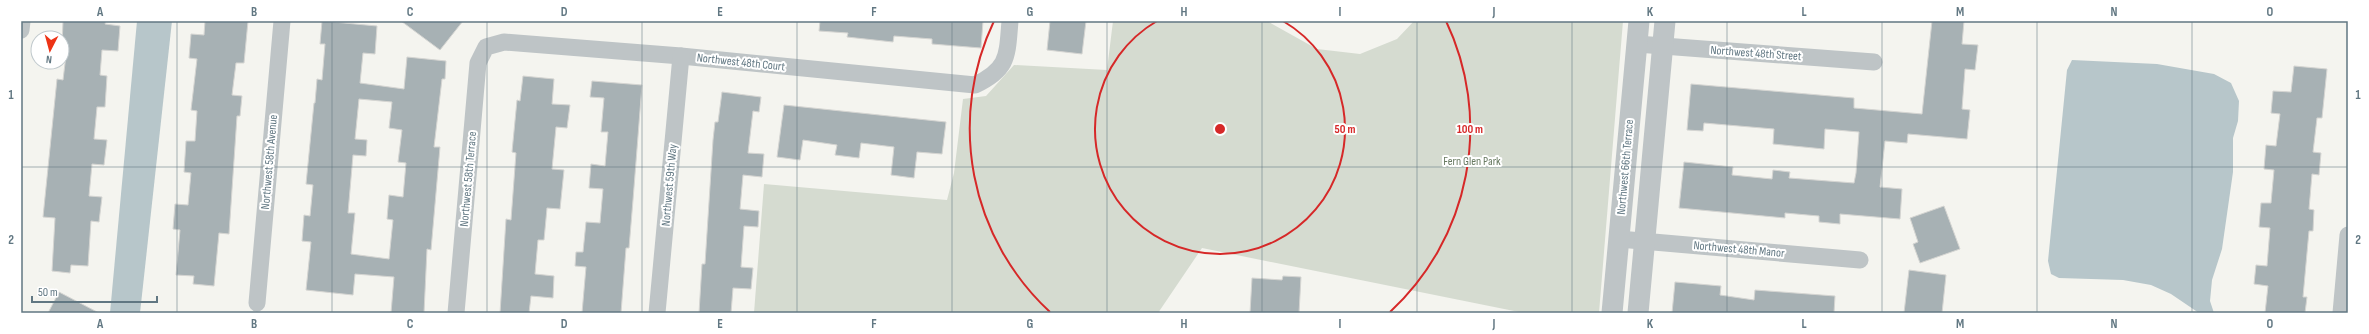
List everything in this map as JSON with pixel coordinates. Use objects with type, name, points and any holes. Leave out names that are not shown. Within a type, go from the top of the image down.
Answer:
[{"type":"street","points":[[21,30],[22,21]]},
{"type":"street","name":"Northwest 58th Avenue","points":[[257,303],[282,21]]},
{"type":"street","name":"Northwest 48th Court","points":[[486,47],[504,42],[681,56],[975,85],[994,76],[1006,56],[1010,21]]},
{"type":"street","name":"Northwest 66th Terrace","points":[[1612,313],[1639,21]]},
{"type":"street","points":[[1638,313],[1665,21]]},
{"type":"street","name":"Northwest 48th Street","points":[[1637,44],[1874,62]]},
{"type":"street","name":"Northwest 58th Terrace","points":[[456,313],[478,63],[486,47]]},
{"type":"street","name":"Northwest 59th Way","points":[[657,313],[681,56]]},
{"type":"street","points":[[2341,313],[2348,235]]},
{"type":"street","name":"Northwest 48th Manor","points":[[1619,239],[1860,260]]},
{"type":"green space","name":"Fern Glen Park","points":[[1113,21],[1267,21],[1317,49],[1360,54],[1397,39],[1414,21],[1623,21],[1599,313],[1524,313],[1202,248],[1158,313],[754,313],[764,184],[947,200],[954,173],[963,99],[986,96],[1014,65],[1107,70]]},
{"type":"shaded area","points":[[137,21],[172,21],[140,313],[110,313]]},
{"type":"shaded area","points":[[2072,60],[2157,64],[2214,74],[2231,83],[2239,101],[2238,121],[2233,138],[2233,172],[2222,249],[2212,280],[2210,301],[2214,313],[2199,313],[2171,294],[2151,285],[2123,280],[2059,278],[2051,274],[2048,261],[2067,70]]},
{"type":"building","points":[[63,21],[106,21],[105,24],[120,26],[118,51],[102,50],[100,75],[107,76],[105,107],[97,107],[94,139],[107,140],[104,165],[92,164],[89,196],[102,197],[99,222],[91,221],[88,266],[71,265],[70,273],[52,271],[55,218],[43,217],[57,79],[63,80],[64,70],[70,70],[70,30],[63,30]]},
{"type":"building","points":[[205,21],[248,21],[244,63],[236,63],[232,95],[242,96],[240,116],[237,116],[229,234],[219,233],[214,286],[193,284],[194,276],[176,275],[180,230],[173,229],[175,204],[188,205],[191,173],[184,172],[186,141],[195,141],[197,111],[191,110],[197,59],[189,58],[191,34],[204,35]]},
{"type":"building","points":[[322,21],[377,26],[375,54],[363,53],[360,83],[404,89],[407,57],[446,61],[445,79],[442,79],[434,147],[440,147],[431,250],[427,249],[424,313],[391,313],[394,277],[355,274],[353,295],[306,290],[311,242],[302,241],[304,215],[310,216],[313,185],[306,184],[317,79],[322,80],[325,44],[320,44]],"holes":[[[359,99],[392,102],[389,128],[402,130],[398,162],[406,163],[403,197],[389,195],[387,219],[393,220],[389,259],[351,254],[355,213],[348,213],[353,155],[366,156],[367,140],[355,139]]]},
{"type":"building","points":[[401,21],[463,21],[440,50]]},
{"type":"building","points":[[820,21],[983,21],[981,48],[932,44],[932,39],[894,36],[893,42],[847,37],[848,33],[819,31]]},
{"type":"building","points":[[1050,21],[1086,21],[1082,54],[1047,50]]},
{"type":"building","points":[[1932,21],[1964,21],[1962,44],[1978,45],[1975,70],[1965,69],[1962,109],[1970,110],[1967,139],[1908,134],[1907,143],[1885,141],[1880,187],[1902,189],[1900,219],[1840,214],[1840,224],[1819,222],[1819,216],[1785,213],[1785,218],[1679,208],[1684,162],[1733,167],[1732,175],[1772,179],[1773,170],[1790,172],[1789,178],[1854,183],[1856,173],[1859,132],[1825,129],[1824,149],[1773,144],[1774,129],[1704,123],[1703,131],[1687,130],[1691,84],[1854,98],[1854,108],[1922,114]]},
{"type":"building","points":[[2294,66],[2327,69],[2322,118],[2317,118],[2313,152],[2321,153],[2319,175],[2312,174],[2309,209],[2314,210],[2313,231],[2309,231],[2303,297],[2307,297],[2305,313],[2265,313],[2268,286],[2254,284],[2256,265],[2267,266],[2270,228],[2259,227],[2261,203],[2271,203],[2274,170],[2264,169],[2266,145],[2276,146],[2280,114],[2271,113],[2273,91],[2291,92]]},
{"type":"building","points":[[523,76],[554,79],[552,104],[570,105],[567,128],[556,127],[552,169],[564,170],[560,209],[547,208],[544,240],[538,240],[535,274],[554,276],[553,298],[531,296],[529,313],[500,313],[506,219],[511,220],[516,153],[512,152],[517,100],[520,101]]},
{"type":"building","points":[[592,81],[642,85],[629,248],[626,248],[621,313],[582,313],[586,267],[575,266],[576,252],[583,252],[586,222],[600,223],[603,189],[589,188],[591,164],[605,166],[608,132],[601,132],[604,98],[590,97]]},
{"type":"building","points":[[722,92],[761,97],[759,112],[753,111],[748,153],[764,154],[762,177],[743,175],[740,209],[759,211],[758,227],[744,226],[741,267],[753,268],[751,289],[733,288],[731,313],[699,313],[702,264],[705,264],[713,140],[715,122],[718,122]]},
{"type":"building","points":[[784,105],[946,122],[942,154],[917,152],[914,178],[891,175],[894,147],[861,143],[859,158],[835,155],[837,145],[803,140],[800,160],[777,157]]},
{"type":"building","points":[[1944,206],[1960,249],[1920,263],[1913,244],[1918,242],[1910,218]]},
{"type":"building","points":[[1909,270],[1946,275],[1942,313],[1904,313]]},
{"type":"building","points":[[1283,276],[1301,277],[1299,313],[1250,313],[1252,278],[1282,280]]},
{"type":"building","points":[[1675,282],[1721,286],[1720,295],[1754,300],[1755,290],[1835,296],[1834,313],[1672,313]]},
{"type":"building","points":[[59,292],[99,313],[48,313]]}]
